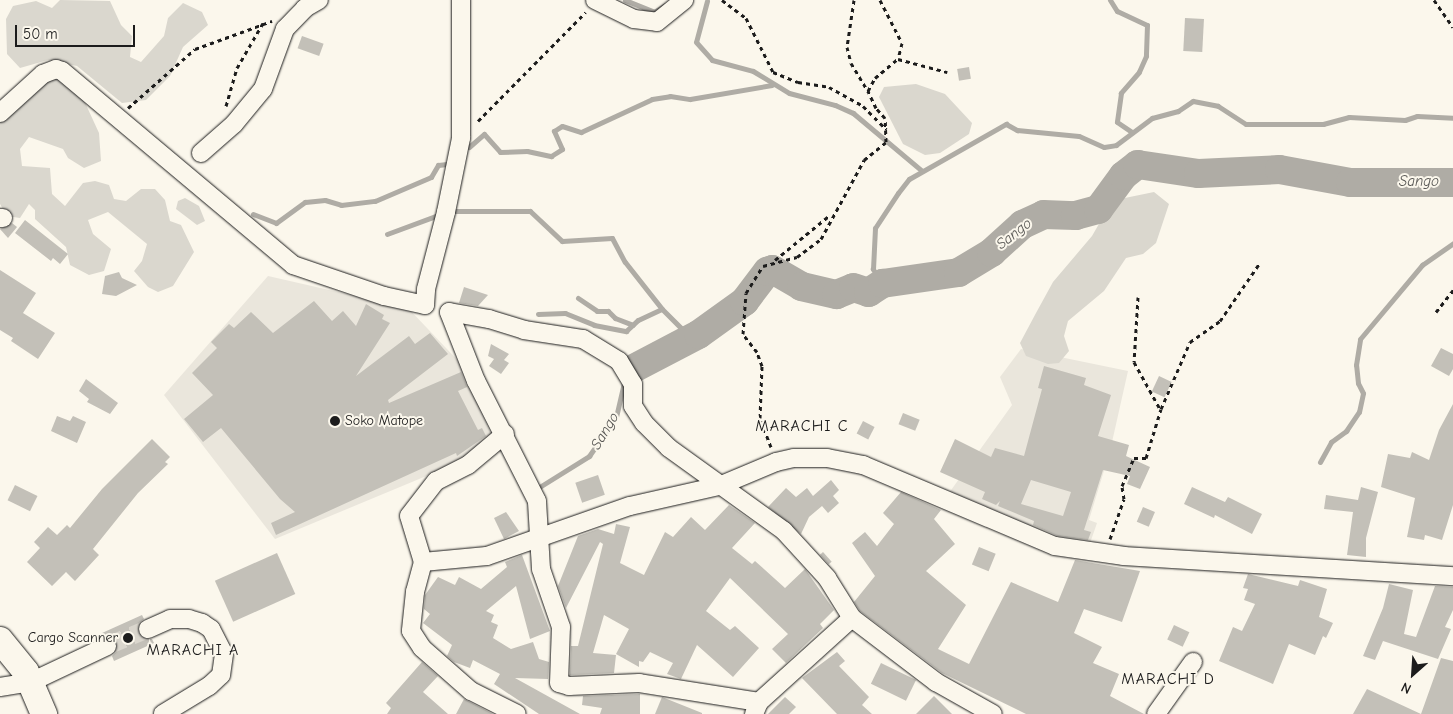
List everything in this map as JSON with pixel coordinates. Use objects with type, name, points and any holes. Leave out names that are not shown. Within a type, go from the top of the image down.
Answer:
[{"type":"highway","points":[[0,640],[21,664],[31,682],[44,714]]},
{"type":"street","points":[[425,305],[426,289],[446,212],[461,138],[460,0]]},
{"type":"street","points":[[596,0],[634,19],[657,22],[684,0]]},
{"type":"street","points":[[201,153],[234,124],[263,89],[284,29],[312,4]]},
{"type":"street","points":[[0,113],[43,74],[56,69],[68,75],[117,119],[293,265],[384,296],[449,312],[489,319],[524,330],[583,339],[619,361],[633,384],[633,406],[644,422],[688,464],[784,531],[828,578],[852,618],[936,682],[993,714]]},
{"type":"street","points":[[449,312],[476,381],[505,434],[537,501],[542,569],[561,627],[559,683],[639,683],[756,708],[852,618]]},
{"type":"street","points":[[505,434],[468,466],[436,481],[409,516],[423,562],[415,592],[411,631],[422,648],[471,691],[517,714]]},
{"type":"street","points":[[423,562],[487,556],[630,506],[719,486],[776,462],[794,458],[827,458],[863,464],[1054,546],[1103,553],[1453,576]]},
{"type":"street","points":[[148,629],[170,619],[195,621],[210,629],[224,654],[221,675],[209,686],[163,714]]},
{"type":"street","points":[[0,687],[31,682],[107,646]]},
{"type":"street","points":[[1156,714],[1193,662]]},
{"type":"path","points":[[461,138],[596,0]]},
{"type":"path","points":[[722,0],[746,18],[773,72],[798,82],[829,87],[863,106],[886,129]]},
{"type":"path","points":[[775,260],[797,257],[821,239],[832,213],[864,160],[886,142],[885,118],[876,108],[868,91],[850,63],[847,47],[854,0]]},
{"type":"path","points":[[868,91],[875,78],[898,60],[902,43],[880,0]]},
{"type":"path","points":[[1434,0],[1453,27]]},
{"type":"path","points":[[117,119],[158,78],[195,49],[312,4]]},
{"type":"path","points":[[224,111],[237,68],[263,23]]},
{"type":"path","points":[[898,60],[947,72]]},
{"type":"path","points":[[776,462],[760,418],[762,366],[757,352],[743,334],[743,311],[746,293],[763,266],[775,260],[832,213]]},
{"type":"path","points":[[1103,553],[1124,499],[1122,486],[1134,458],[1146,458],[1161,409],[1190,342],[1220,321],[1259,264]]},
{"type":"path","points":[[1436,312],[1453,290]]},
{"type":"path","points":[[1138,298],[1134,362],[1161,409]]},
{"type":"shaded area","points":[[60,0],[110,1],[121,25],[132,36],[130,57],[141,62],[164,36],[168,18],[183,3],[202,12],[208,25],[183,47],[170,76],[146,100],[122,103],[77,66],[48,60],[20,68],[7,54],[6,19],[13,6],[36,1],[52,8]]},
{"type":"shaded area","points":[[61,76],[76,83],[99,133],[101,161],[84,168],[68,158],[63,149],[29,137],[20,149],[22,166],[50,168],[52,194],[65,206],[83,183],[95,181],[109,185],[114,199],[126,201],[141,189],[155,189],[165,200],[170,221],[181,225],[194,252],[173,286],[158,292],[148,287],[134,271],[142,261],[147,244],[108,212],[88,220],[93,234],[111,249],[104,271],[89,275],[70,265],[66,247],[35,219],[35,210],[29,204],[20,218],[7,216],[0,204],[0,118],[45,82]]},
{"type":"shaded area","points":[[916,84],[945,94],[972,123],[969,134],[940,153],[925,155],[903,144],[879,97],[884,87]]},
{"type":"shaded area","points":[[1154,192],[1169,204],[1156,243],[1143,254],[1126,258],[1104,291],[1068,321],[1064,336],[1069,351],[1059,363],[1048,364],[1026,356],[1020,343],[1053,282],[1092,236],[1107,210],[1120,199]]},
{"type":"shaded area","points":[[185,198],[199,206],[205,221],[197,225],[176,209],[178,201]]},
{"type":"shaded area","name":"Soko Matope","points":[[268,276],[408,308],[464,367],[496,447],[275,539],[164,395]]},
{"type":"shaded area","points":[[1021,349],[1128,371],[1110,451],[1089,520],[1097,523],[1089,546],[1055,540],[949,493],[1012,405],[1000,377]]},
{"type":"building","points":[[1185,18],[1204,19],[1202,52],[1183,51]]},
{"type":"building","points":[[302,36],[324,44],[319,56],[298,48]]},
{"type":"building","points":[[969,67],[971,79],[959,81],[957,69]]},
{"type":"building","points":[[25,220],[68,254],[60,264],[53,258],[51,261],[15,233]]},
{"type":"building","points":[[12,223],[17,227],[8,238],[0,229]]},
{"type":"building","points":[[0,270],[36,293],[23,313],[55,333],[38,359],[11,341],[13,338],[0,330]]},
{"type":"building","points":[[119,272],[122,278],[137,285],[116,296],[102,294],[105,276]]},
{"type":"building","points":[[464,287],[488,295],[478,306],[459,303]]},
{"type":"building","name":"Soko Matope","points":[[314,301],[332,321],[343,311],[356,326],[366,304],[384,315],[382,319],[390,323],[356,376],[409,336],[415,344],[430,333],[448,354],[388,400],[389,403],[461,372],[467,387],[458,391],[478,430],[482,428],[486,436],[457,456],[456,453],[276,535],[271,523],[295,512],[280,499],[221,428],[203,442],[184,419],[213,395],[192,373],[217,348],[211,342],[229,324],[234,328],[251,312],[273,333]]},
{"type":"building","points":[[491,344],[509,354],[504,360],[509,363],[501,374],[489,366],[494,359],[488,356]]},
{"type":"building","points":[[1441,348],[1453,354],[1453,369],[1449,376],[1431,366]]},
{"type":"building","points":[[1044,366],[1086,378],[1084,385],[1111,395],[1098,436],[1129,445],[1126,456],[1150,467],[1140,489],[1127,484],[1130,476],[1103,470],[1084,530],[1091,532],[1088,540],[1058,536],[1033,525],[1034,521],[998,506],[1000,501],[996,505],[982,499],[985,492],[940,472],[955,439],[991,457],[995,448],[1024,456],[1042,389],[1038,388]],"holes":[[[1031,480],[1071,492],[1063,516],[1021,504]]]},
{"type":"building","points":[[1159,376],[1172,382],[1165,397],[1152,391]]},
{"type":"building","points":[[86,379],[118,403],[110,414],[87,402],[89,399],[79,391]]},
{"type":"building","points":[[1453,404],[1453,505],[1442,540],[1425,535],[1424,540],[1407,537],[1415,498],[1381,487],[1388,454],[1410,458],[1412,452],[1429,460],[1439,430]]},
{"type":"building","points":[[903,413],[920,420],[915,431],[899,424]]},
{"type":"building","points":[[57,416],[70,421],[73,416],[86,422],[77,443],[51,431]]},
{"type":"building","points":[[863,421],[875,427],[868,439],[857,433]]},
{"type":"building","points":[[152,439],[170,457],[165,462],[168,464],[138,493],[93,549],[99,555],[75,581],[66,572],[52,586],[27,562],[40,548],[34,542],[48,527],[57,535],[67,525],[70,528],[102,489]]},
{"type":"building","points":[[598,475],[605,495],[582,503],[575,483]]},
{"type":"building","points":[[831,480],[839,490],[833,496],[839,503],[828,513],[822,506],[809,517],[801,534],[768,507],[786,488],[796,497],[807,488],[813,496]]},
{"type":"building","points":[[15,485],[37,496],[30,511],[8,500]]},
{"type":"building","points":[[1192,487],[1225,502],[1228,497],[1262,514],[1252,534],[1215,515],[1214,518],[1184,504]]},
{"type":"building","points":[[1361,487],[1378,492],[1366,538],[1366,557],[1347,555],[1353,512],[1324,509],[1326,495],[1358,500]]},
{"type":"building","points":[[901,492],[941,510],[934,519],[955,544],[926,571],[966,605],[938,649],[969,664],[1011,582],[1058,602],[1075,560],[1140,571],[1122,622],[1084,609],[1074,633],[1102,647],[1093,663],[1119,674],[1110,696],[1144,714],[1026,714],[942,673],[860,611],[854,602],[875,576],[852,543],[865,532],[877,546],[894,524],[883,513]]},
{"type":"building","points":[[729,505],[755,523],[732,548],[752,564],[755,561],[785,588],[805,569],[834,610],[820,624],[823,628],[786,663],[772,649],[788,634],[730,578],[706,611],[730,630],[735,626],[759,648],[733,677],[697,645],[681,679],[667,674],[673,663],[650,652],[643,662],[639,661],[639,667],[616,654],[629,629],[604,615],[593,653],[616,655],[614,673],[570,675],[571,646],[578,646],[603,544],[600,542],[566,608],[558,586],[578,536],[598,529],[614,534],[616,524],[630,527],[620,563],[644,575],[665,532],[673,537],[691,517],[705,530]]},
{"type":"building","points":[[1143,507],[1155,512],[1149,527],[1137,522]]},
{"type":"building","points":[[506,512],[519,531],[504,539],[494,518]]},
{"type":"building","points":[[979,547],[996,554],[989,571],[972,565]]},
{"type":"building","points":[[823,552],[832,562],[829,564],[820,555]]},
{"type":"building","points":[[277,553],[295,594],[233,622],[215,581]]},
{"type":"building","points":[[522,555],[550,631],[530,639],[516,586],[486,611],[494,615],[491,622],[498,625],[493,638],[511,649],[533,642],[539,659],[549,662],[548,679],[515,678],[580,714],[539,714],[494,684],[500,674],[473,660],[470,668],[454,662],[447,656],[452,645],[423,623],[430,614],[424,609],[425,595],[438,577],[455,585],[459,577],[481,589],[507,567],[505,562]]},
{"type":"building","points":[[1248,574],[1298,586],[1300,580],[1327,589],[1319,617],[1333,623],[1326,638],[1323,636],[1315,655],[1289,644],[1273,684],[1219,661],[1233,627],[1242,631],[1255,604],[1244,600],[1248,589],[1243,588]]},
{"type":"building","points":[[1389,584],[1413,590],[1404,634],[1416,637],[1435,586],[1453,587],[1453,610],[1445,627],[1451,629],[1438,659],[1383,641],[1375,660],[1363,656],[1383,608]]},
{"type":"building","name":"Cargo Scanner","points":[[142,615],[144,619],[139,623],[138,633],[142,638],[152,639],[154,643],[114,661],[112,656],[116,652],[117,642],[102,633]]},
{"type":"building","points":[[1174,625],[1189,632],[1183,647],[1167,640]]},
{"type":"building","points":[[837,652],[845,661],[839,666],[869,697],[862,705],[872,714],[837,714],[802,678]]},
{"type":"building","points":[[1441,658],[1453,661],[1453,714],[1421,714]]},
{"type":"building","points":[[422,662],[438,676],[423,692],[448,714],[387,714],[391,708],[386,703]]},
{"type":"building","points":[[881,663],[916,680],[906,701],[871,684]]},
{"type":"building","points":[[1367,689],[1421,714],[1353,714]]},
{"type":"building","points":[[640,694],[640,714],[600,714],[602,708],[582,705],[583,696]]},
{"type":"building","points":[[934,696],[952,714],[916,714]]},
{"type":"building","points":[[662,697],[702,713],[702,714],[655,714]]},
{"type":"building","points":[[785,697],[796,707],[789,714],[768,714]]},
{"type":"building","points":[[464,699],[466,700],[493,714],[456,714]]},
{"type":"waterway","points":[[625,0],[654,12],[665,5]]},
{"type":"waterway","points":[[1110,0],[1117,11],[1147,25],[1146,56],[1139,72],[1121,93],[1117,122],[1132,132]]},
{"type":"waterway","points":[[707,1],[696,42],[712,60],[753,71],[789,93],[835,105],[853,113],[922,171]]},
{"type":"waterway","points":[[469,147],[484,134],[500,152],[527,151],[551,156],[562,149],[554,131],[562,126],[581,132],[652,99],[670,96],[690,99],[772,85]]},
{"type":"waterway","points":[[882,283],[873,269],[875,228],[898,193],[909,179],[1006,124],[1017,130],[1079,136],[1104,147],[1116,145],[1152,118],[1178,111],[1193,101],[1218,106],[1246,124],[1323,124],[1349,117],[1405,120],[1417,116],[1453,118]]},
{"type":"waterway","points":[[253,214],[276,223],[305,202],[325,200],[341,205],[375,201],[431,177],[438,165],[447,164]]},
{"type":"waterway","name":"Sango","points":[[633,368],[698,334],[744,301],[767,271],[772,269],[801,286],[836,294],[853,287],[868,292],[882,283],[958,272],[991,252],[1022,224],[1043,214],[1075,215],[1098,209],[1123,175],[1137,164],[1198,173],[1279,169],[1350,182],[1453,182]]},
{"type":"waterway","points":[[449,211],[530,211],[562,241],[612,238],[625,262],[662,309]]},
{"type":"waterway","points":[[387,234],[441,214]]},
{"type":"waterway","points":[[1320,462],[1331,442],[1346,431],[1359,412],[1363,393],[1358,383],[1356,365],[1360,339],[1422,265],[1453,243]]},
{"type":"waterway","points":[[578,298],[597,311],[608,311],[615,318],[633,325]]},
{"type":"waterway","points":[[538,314],[565,313],[594,325],[626,331],[638,320],[662,309],[689,336]]},
{"type":"waterway","name":"Sango","points":[[541,486],[589,456],[616,417],[624,381]]},
{"type":"tunnel","points":[[107,646],[148,629]]},
{"type":"place","name":"Soko Matope","points":[[335,421]]},
{"type":"place","name":"Cargo Scanner","points":[[128,638]]},
{"type":"district","name":"MARACHI C","points":[[802,426]]},
{"type":"district","name":"MARACHI A","points":[[193,650]]},
{"type":"district","name":"MARACHI D","points":[[1168,679]]}]
